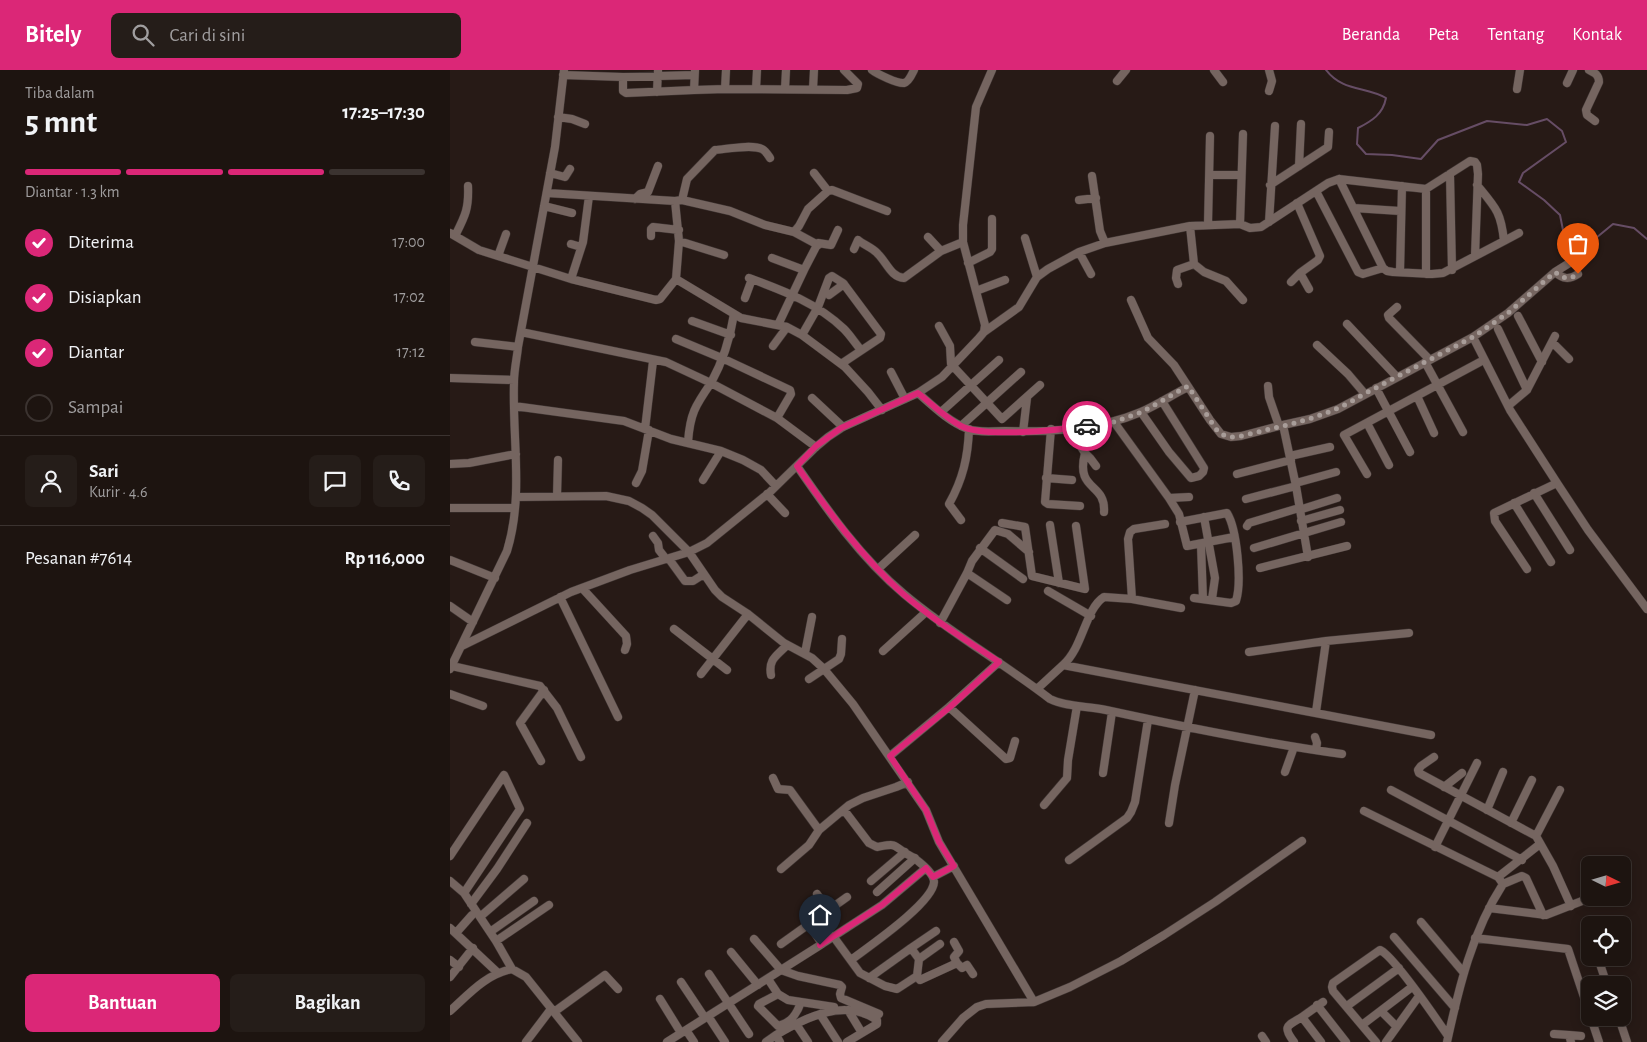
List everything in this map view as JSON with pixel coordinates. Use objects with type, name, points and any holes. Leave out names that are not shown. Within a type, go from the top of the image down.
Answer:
[{"type":"street","points":[[725,89],[726,70]]},
{"type":"street","points":[[756,89],[757,70]]},
{"type":"street","points":[[785,89],[786,70]]},
{"type":"street","points":[[813,90],[814,70]]},
{"type":"street","points":[[624,77],[624,92],[725,89],[847,90],[857,88],[858,84],[844,70]]},
{"type":"street","points":[[872,70],[901,83],[908,81],[914,71]]},
{"type":"street","points":[[984,332],[984,320],[963,242],[965,198],[973,120],[980,94],[992,70]]},
{"type":"street","points":[[1117,81],[1126,70]]},
{"type":"street","points":[[1214,70],[1223,82]]},
{"type":"street","points":[[1269,70],[1272,81],[1269,91]]},
{"type":"street","points":[[1517,89],[1520,70]]},
{"type":"street","points":[[1567,83],[1573,70]]},
{"type":"street","points":[[1589,70],[1596,74],[1598,78],[1586,110],[1587,115],[1595,121]]},
{"type":"street","points":[[581,757],[558,708],[538,685],[451,666],[495,578],[512,536],[516,497],[514,380],[518,347],[547,193],[563,72],[609,73],[624,77],[658,73],[695,73],[694,90]]},
{"type":"street","points":[[658,73],[658,92]]},
{"type":"street","points":[[558,117],[572,119],[585,124]]},
{"type":"street","points":[[1298,166],[1301,124]]},
{"type":"street","points":[[1269,222],[1275,126]]},
{"type":"street","points":[[1270,185],[1328,147],[1329,132]]},
{"type":"street","points":[[1240,224],[1243,134]]},
{"type":"street","points":[[1208,224],[1210,136]]},
{"type":"street","points":[[468,186],[469,202],[467,212],[453,235],[479,250],[533,266],[571,280],[658,300],[676,279],[679,241],[679,201],[687,179],[703,163],[712,148],[758,148],[765,151],[770,158]]},
{"type":"street","points":[[462,646],[560,597],[630,570],[689,552],[707,543],[776,486],[816,446],[843,428],[918,393],[942,377],[984,332],[1019,307],[1037,278],[1048,269],[1080,252],[1105,243],[1190,226],[1240,224],[1250,228],[1257,228],[1263,226],[1331,181],[1339,179],[1426,189],[1470,161],[1473,161],[1477,165],[1475,256]]},
{"type":"street","points":[[635,199],[640,194],[648,192],[658,166]]},
{"type":"street","points":[[550,173],[566,176],[570,169]]},
{"type":"street","points":[[814,173],[828,191]]},
{"type":"street","points":[[1450,174],[1452,270]]},
{"type":"street","points":[[1210,175],[1241,175]]},
{"type":"street","points":[[1092,176],[1100,231],[1105,243]]},
{"type":"street","points":[[1339,179],[1383,268],[1389,272],[1438,274],[1452,270],[1519,233]]},
{"type":"street","points":[[1477,185],[1500,216],[1504,241]]},
{"type":"street","points":[[1400,272],[1402,186]]},
{"type":"street","points":[[1426,189],[1426,274]]},
{"type":"street","points":[[794,232],[808,209],[828,191],[832,190],[887,211]]},
{"type":"street","points":[[1316,191],[1358,272],[1363,274],[1383,268]]},
{"type":"street","points":[[547,193],[679,201],[730,211],[765,225],[794,232],[818,244],[831,245],[838,230]]},
{"type":"street","points":[[571,280],[581,247],[589,196]]},
{"type":"street","points":[[1079,200],[1096,198]]},
{"type":"street","points":[[1291,282],[1300,272],[1320,257],[1296,203]]},
{"type":"street","points":[[544,206],[572,213]]},
{"type":"street","points":[[1354,208],[1400,211]]},
{"type":"street","points":[[968,263],[990,252],[992,249],[992,219]]},
{"type":"street","points":[[1190,226],[1194,264],[1204,272],[1226,281],[1243,300]]},
{"type":"street","points":[[651,236],[651,229],[653,227],[678,230]]},
{"type":"street","points":[[498,256],[506,234]]},
{"type":"street","points":[[928,238],[941,251]]},
{"type":"street","points":[[1025,238],[1037,278]]},
{"type":"street","points":[[854,249],[858,240],[877,252],[893,273],[902,278],[941,251],[963,242]]},
{"type":"street","points":[[679,241],[724,256]]},
{"type":"street","points":[[571,244],[581,247]]},
{"type":"street","points":[[778,325],[818,244]]},
{"type":"street","points":[[1080,252],[1091,274]]},
{"type":"street","points":[[772,258],[804,270]]},
{"type":"street","points":[[1131,300],[1148,338],[1168,357],[1216,429],[1224,436],[1231,437],[1326,414],[1349,404],[1397,376],[1473,337],[1508,313],[1555,272],[1571,262]]},
{"type":"street","points":[[1178,284],[1176,278],[1177,270],[1194,264]]},
{"type":"street","points":[[1300,272],[1309,289]]},
{"type":"street","points":[[1555,272],[1567,279],[1578,274]]},
{"type":"street","points":[[802,335],[818,307],[830,276],[844,284],[881,334],[880,338],[840,364]]},
{"type":"street","points":[[676,279],[741,318],[787,327],[802,335],[840,364],[868,392],[882,410]]},
{"type":"street","points":[[745,298],[751,279],[792,294],[818,307],[845,330],[860,350]]},
{"type":"street","points":[[976,291],[1006,280]]},
{"type":"street","points":[[829,295],[844,284]]},
{"type":"street","points":[[1397,307],[1388,316],[1389,318],[1428,361],[1438,385],[1463,432]]},
{"type":"street","points":[[688,442],[689,422],[696,404],[711,383],[724,358],[734,314]]},
{"type":"street","points":[[1518,316],[1542,362]]},
{"type":"street","points":[[692,321],[730,335]]},
{"type":"street","points":[[1347,324],[1397,376]]},
{"type":"street","points":[[939,326],[950,346],[950,360],[953,366],[1002,419]]},
{"type":"street","points":[[773,346],[787,327]]},
{"type":"street","points":[[1498,329],[1527,390]]},
{"type":"street","points":[[521,332],[653,361],[666,362],[711,383],[777,418],[816,446]]},
{"type":"street","points":[[1473,337],[1508,406],[1557,483],[1588,530],[1647,609]]},
{"type":"street","points":[[676,339],[724,358],[790,390],[791,394],[777,418]]},
{"type":"street","points":[[1508,406],[1527,390],[1554,339],[1569,359]]},
{"type":"street","points":[[475,342],[518,347]]},
{"type":"street","points":[[1317,345],[1348,374],[1364,394]]},
{"type":"street","points":[[941,412],[999,360]]},
{"type":"street","points":[[636,483],[642,471],[653,361]]},
{"type":"street","points":[[1367,474],[1344,435],[1480,362]]},
{"type":"street","points":[[891,372],[905,399]]},
{"type":"street","points":[[960,426],[1021,372]]},
{"type":"street","points":[[450,378],[514,380]]},
{"type":"street","points":[[990,432],[1040,385]]},
{"type":"street","points":[[918,393],[960,426],[990,432],[1023,432],[1067,429],[1114,422],[1142,412],[1188,386]]},
{"type":"street","points":[[1268,386],[1269,397],[1291,458],[1308,557]]},
{"type":"street","points":[[1376,388],[1410,452]]},
{"type":"street","points":[[1417,396],[1434,433]]},
{"type":"street","points":[[812,398],[843,428]]},
{"type":"street","points":[[1023,432],[1027,398]]},
{"type":"street","points":[[1142,412],[1191,478],[1199,476],[1204,468],[1162,401]]},
{"type":"street","points":[[514,406],[624,421],[671,439],[722,451],[751,463],[761,470],[776,486]]},
{"type":"street","points":[[1114,422],[1178,511],[1187,546],[1234,537]]},
{"type":"street","points":[[1367,423],[1389,465]]},
{"type":"street","points":[[962,520],[949,504],[956,492],[965,466],[969,429]]},
{"type":"street","points":[[1051,429],[1044,500],[1046,503],[1080,506]]},
{"type":"street","points":[[1067,429],[1076,438],[1096,466]]},
{"type":"street","points":[[1237,474],[1330,447]]},
{"type":"street","points":[[703,480],[722,451]]},
{"type":"street","points":[[1085,453],[1082,464],[1085,479],[1101,496],[1104,503],[1104,512]]},
{"type":"street","points":[[450,464],[469,463],[516,454]]},
{"type":"street","points":[[557,496],[558,460]]},
{"type":"street","points":[[797,466],[828,511],[878,569],[902,593],[940,623],[1054,701],[1294,747],[1342,754]]},
{"type":"street","points":[[1246,499],[1336,472]]},
{"type":"street","points":[[1046,478],[1072,480]]},
{"type":"street","points":[[1527,569],[1493,517],[1494,513],[1557,483]]},
{"type":"street","points":[[1534,493],[1570,550]]},
{"type":"street","points":[[767,494],[785,513]]},
{"type":"street","points":[[516,497],[606,496],[629,501],[652,515],[689,552],[722,597],[748,614],[787,645],[805,653],[824,669],[853,704],[926,810],[939,842],[1034,1002]]},
{"type":"street","points":[[1169,498],[1189,497]]},
{"type":"street","points":[[1247,526],[1249,523],[1337,498]]},
{"type":"street","points":[[1514,503],[1551,562]]},
{"type":"street","points":[[450,508],[515,508]]},
{"type":"street","points":[[1301,521],[1340,510]]},
{"type":"street","points":[[1180,522],[1204,517],[1227,513],[1234,537],[1239,573],[1235,602],[1199,598],[1205,544],[1204,517]]},
{"type":"street","points":[[1254,548],[1341,522]]},
{"type":"street","points":[[1002,523],[1025,527],[1032,576],[1085,589],[1076,526]]},
{"type":"street","points":[[1132,599],[1128,539],[1130,532],[1134,529],[1165,524]]},
{"type":"street","points":[[1050,525],[1059,583]]},
{"type":"street","points":[[940,623],[972,561],[995,530],[1008,534],[1029,552]]},
{"type":"street","points":[[878,569],[915,535]]},
{"type":"street","points":[[653,536],[658,543],[659,550],[685,582],[693,581],[704,574]]},
{"type":"street","points":[[1205,544],[1215,578],[1212,600]]},
{"type":"street","points":[[1260,568],[1347,546]]},
{"type":"street","points":[[980,548],[1023,579]]},
{"type":"street","points":[[450,560],[495,578]]},
{"type":"street","points":[[967,573],[1007,600]]},
{"type":"street","points":[[582,588],[626,636],[627,644],[624,650]]},
{"type":"street","points":[[1048,591],[1091,616]]},
{"type":"street","points":[[560,597],[618,716]]},
{"type":"street","points":[[1037,689],[1063,665],[1076,649],[1097,604],[1104,597],[1132,599],[1181,608]]},
{"type":"street","points":[[450,606],[473,622]]},
{"type":"street","points":[[883,652],[926,612]]},
{"type":"street","points":[[701,674],[748,614]]},
{"type":"street","points":[[805,653],[812,617]]},
{"type":"street","points":[[674,629],[727,670]]},
{"type":"street","points":[[1249,652],[1326,641],[1409,633]]},
{"type":"street","points":[[809,679],[840,657],[842,639]]},
{"type":"street","points":[[1316,712],[1326,641]]},
{"type":"street","points":[[771,675],[771,662],[787,645]]},
{"type":"street","points":[[890,756],[950,707],[999,662]]},
{"type":"street","points":[[1063,665],[1431,735]]},
{"type":"street","points":[[541,761],[520,723],[544,690]]},
{"type":"street","points":[[1169,823],[1195,690]]},
{"type":"street","points":[[450,694],[483,706]]},
{"type":"street","points":[[1044,806],[1067,778],[1077,706]]},
{"type":"street","points":[[950,707],[1006,759],[1010,758],[1014,741]]},
{"type":"street","points":[[1103,772],[1112,712]]},
{"type":"street","points":[[1069,860],[1127,818],[1132,812],[1148,720]]},
{"type":"street","points":[[1315,738],[1317,743],[1316,750]]},
{"type":"street","points":[[1285,772],[1294,747]]},
{"type":"street","points":[[1434,758],[1421,766],[1418,770],[1419,773],[1536,836],[1553,866],[1571,906]]},
{"type":"street","points":[[1435,847],[1477,763]]},
{"type":"street","points":[[1486,810],[1503,772]]},
{"type":"street","points":[[1444,787],[1462,774]]},
{"type":"street","points":[[450,856],[504,775],[520,809],[464,892]]},
{"type":"street","points":[[773,778],[778,789],[787,789],[792,794],[819,830]]},
{"type":"street","points":[[1511,823],[1532,780]]},
{"type":"street","points":[[781,869],[808,845],[819,830],[857,800],[908,782]]},
{"type":"street","points":[[1391,790],[1522,860]]},
{"type":"street","points":[[1536,836],[1560,790]]},
{"type":"street","points":[[844,810],[869,842],[878,847],[889,844],[897,845],[926,868],[933,877],[934,883],[932,890],[926,898],[898,926],[851,960]]},
{"type":"street","points":[[1364,811],[1498,877],[1503,884]]},
{"type":"street","points":[[471,904],[527,824]]},
{"type":"street","points":[[942,1042],[963,1018],[977,1007],[986,1004],[1034,1002],[1070,987],[1121,961],[1164,935],[1302,841]]},
{"type":"street","points":[[1498,877],[1540,844]]},
{"type":"street","points":[[871,881],[905,852]]},
{"type":"street","points":[[877,892],[915,858]]},
{"type":"street","points":[[485,861],[497,869]]},
{"type":"street","points":[[933,877],[954,866]]},
{"type":"street","points":[[667,1042],[882,905],[926,868]]},
{"type":"street","points":[[1448,1039],[1464,973],[1475,938],[1503,884],[1522,876],[1526,878],[1543,915]]},
{"type":"street","points":[[480,916],[524,879]]},
{"type":"street","points":[[450,881],[464,892],[496,941],[512,970],[526,977],[578,1042]]},
{"type":"street","points":[[817,894],[828,910]]},
{"type":"street","points":[[781,944],[847,897]]},
{"type":"street","points":[[490,932],[534,901]]},
{"type":"street","points":[[1489,908],[1543,915],[1581,901]]},
{"type":"street","points":[[496,941],[549,905]]},
{"type":"street","points":[[472,915],[453,930],[498,973]]},
{"type":"street","points":[[1421,922],[1464,973]]},
{"type":"street","points":[[809,924],[822,944]]},
{"type":"street","points":[[869,978],[936,931]]},
{"type":"street","points":[[833,936],[860,973],[869,978],[897,989],[917,976]]},
{"type":"street","points":[[1394,937],[1455,1008]]},
{"type":"street","points":[[1475,938],[1566,948],[1570,953],[1581,988]]},
{"type":"street","points":[[754,939],[781,970],[798,976],[840,985],[842,987],[841,998],[879,1014]]},
{"type":"street","points":[[954,942],[973,974]]},
{"type":"street","points":[[919,959],[940,944]]},
{"type":"street","points":[[450,977],[473,948]]},
{"type":"street","points":[[911,948],[919,959],[917,976]]},
{"type":"street","points":[[1376,1042],[1332,989],[1333,983],[1380,950],[1399,968],[1448,1039]]},
{"type":"street","points":[[959,951],[954,957],[957,963],[962,968],[967,965]]},
{"type":"street","points":[[731,952],[758,985]]},
{"type":"street","points":[[450,960],[459,967]]},
{"type":"street","points":[[917,976],[920,980],[957,963]]},
{"type":"street","points":[[1347,1006],[1399,968]]},
{"type":"street","points":[[450,1011],[480,984],[498,973],[512,970]]},
{"type":"street","points":[[526,1042],[552,1011],[605,974],[618,989]]},
{"type":"street","points":[[709,974],[749,1034]]},
{"type":"street","points":[[768,978],[778,994],[788,1000],[798,1012]]},
{"type":"street","points":[[681,982],[725,1042]]},
{"type":"street","points":[[1362,1025],[1412,987]]},
{"type":"street","points":[[778,994],[758,1006],[778,1026],[792,1019],[798,1012],[800,1002]]},
{"type":"street","points":[[1386,1042],[1419,996]]},
{"type":"street","points":[[660,999],[683,1031],[694,1042]]},
{"type":"street","points":[[788,1000],[834,1007]]},
{"type":"street","points":[[1294,1042],[1286,1032],[1286,1028],[1320,1004],[1346,1042]]},
{"type":"street","points":[[848,1010],[862,1033]]},
{"type":"street","points":[[766,1042],[778,1039],[796,1024],[820,1014],[855,1010],[877,1020],[877,1024],[847,1042]]},
{"type":"street","points":[[1381,1011],[1396,1026]]},
{"type":"street","points":[[820,1014],[838,1042]]},
{"type":"street","points":[[1302,1017],[1321,1042]]},
{"type":"street","points":[[796,1024],[808,1042]]},
{"type":"street","points":[[1593,1026],[1599,1042]]},
{"type":"street","points":[[1622,1026],[1627,1042]]},
{"type":"street","points":[[1554,1034],[1570,1039],[1581,1036]]},
{"type":"waterway","points":[[1326,70],[1340,82],[1386,98],[1380,113],[1368,123],[1358,128],[1357,144],[1366,154],[1421,159],[1438,140],[1487,121],[1527,125],[1547,119],[1562,131],[1566,142],[1523,173],[1519,182],[1544,200],[1560,215],[1567,250],[1580,255],[1613,224],[1634,228],[1647,239]]},
{"type":"way so far","points":[[1087,426],[1114,422],[1142,412],[1188,386],[1216,429],[1224,436],[1241,436],[1310,419],[1349,404],[1397,376],[1473,337],[1508,313],[1555,272],[1567,279],[1578,274]]},
{"type":"route","points":[[820,945],[882,905],[926,868],[933,877],[954,866],[935,835],[926,810],[890,756],[950,707],[999,662],[947,628],[902,593],[878,569],[828,511],[797,466],[816,446],[841,428],[918,393],[960,426],[974,431],[1023,432],[1087,426]]}]
